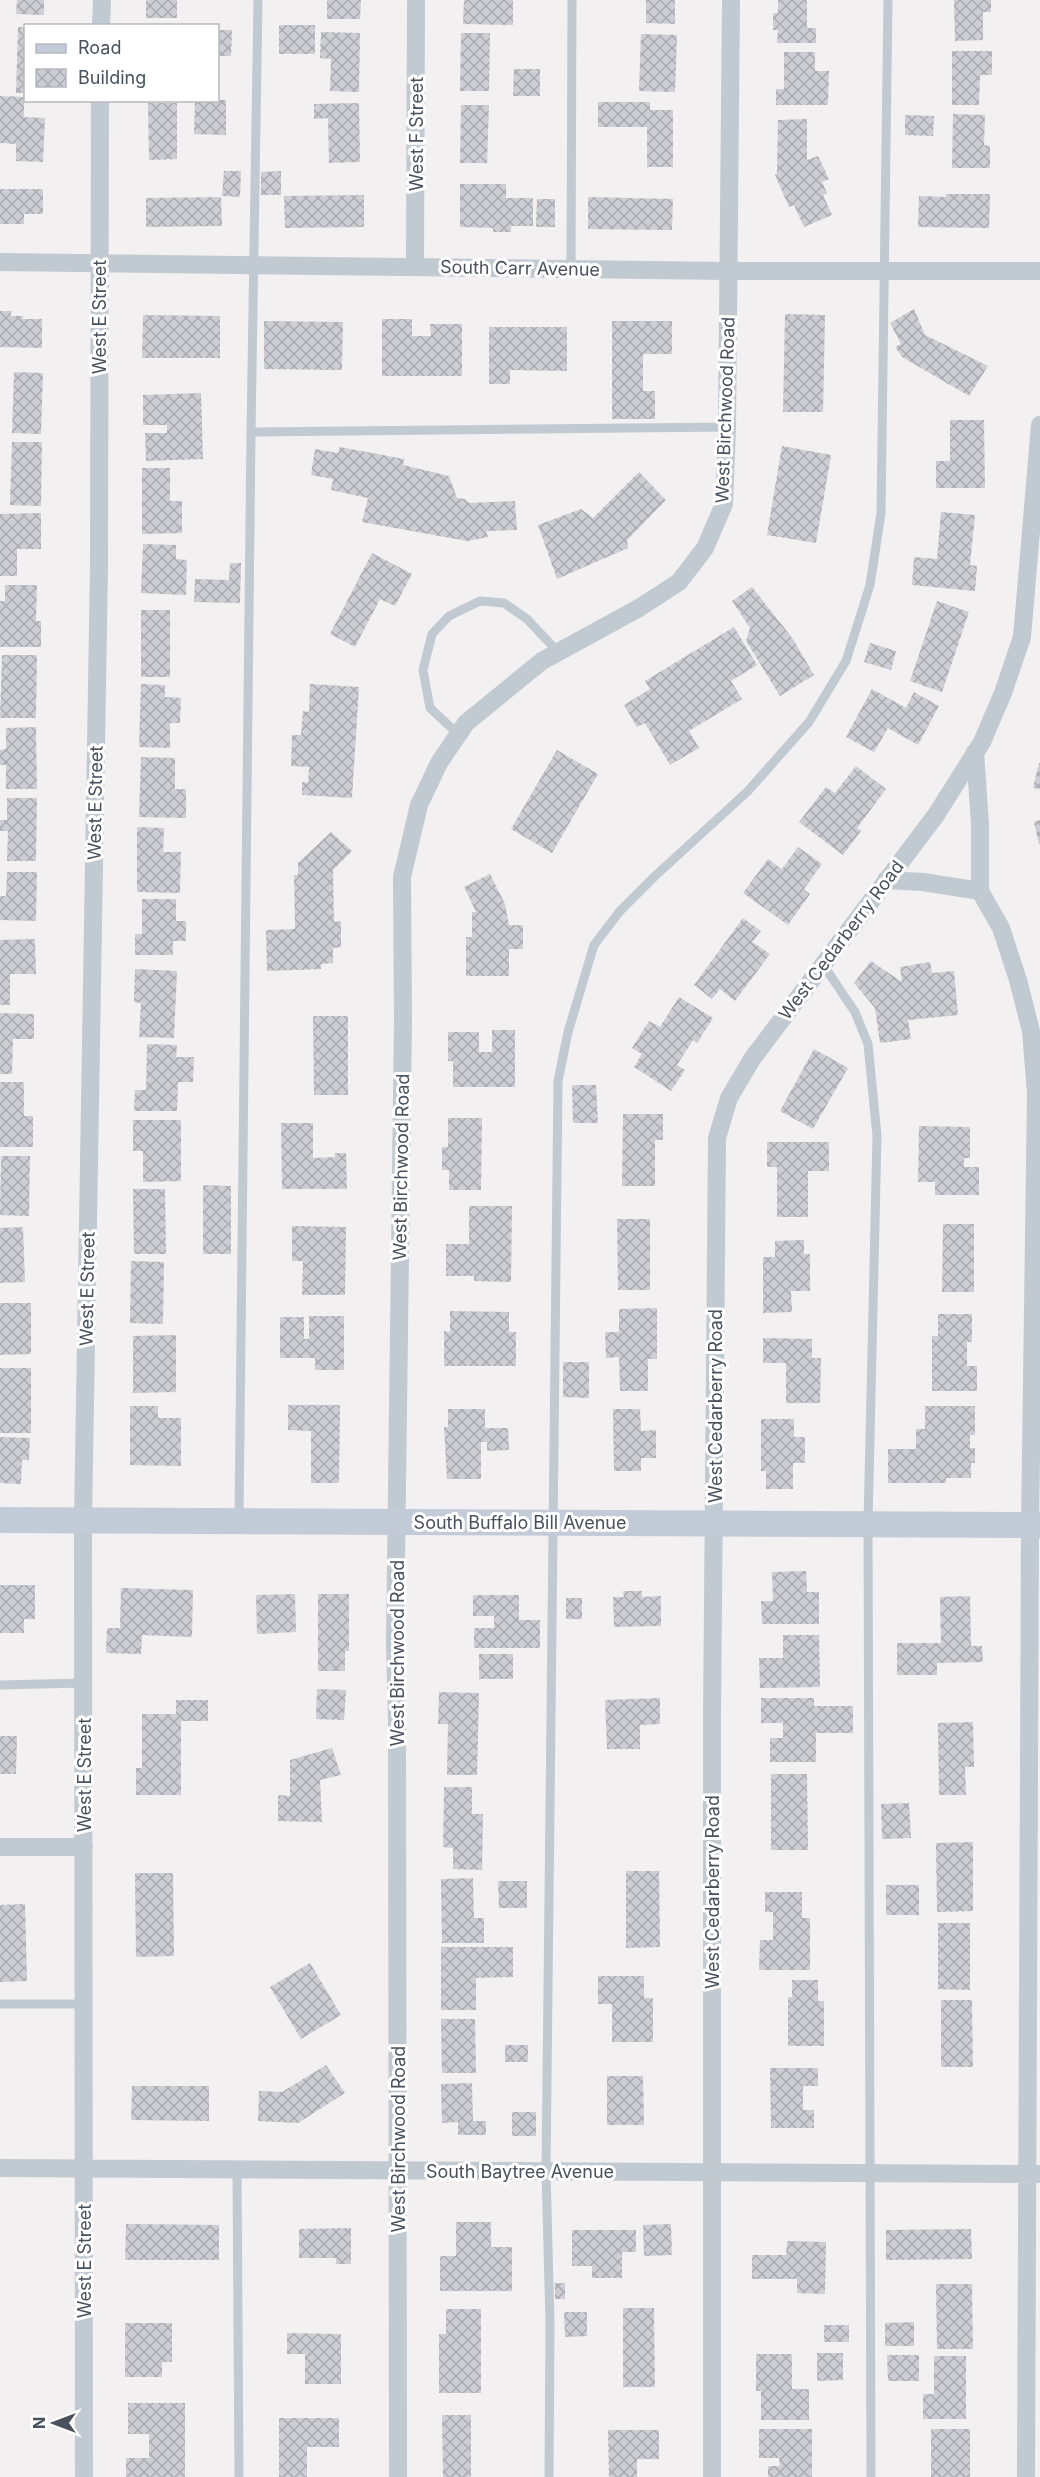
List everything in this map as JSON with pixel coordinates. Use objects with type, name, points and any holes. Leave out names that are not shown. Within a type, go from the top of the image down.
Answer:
[{"type":"main road","name":"South Buffalo Bill Avenue","points":[[0,1520],[1035,1525]]},
{"type":"street","points":[[101,24],[102,0]]},
{"type":"street","name":"West F Street","points":[[415,267],[416,0]]},
{"type":"street","name":"West Birchwood Road","points":[[398,2477],[397,1521],[403,1019],[402,877],[419,805],[439,763],[466,723],[542,661],[639,608],[679,582],[705,548],[724,504],[727,428],[731,0]]},
{"type":"street","name":"West E Street","points":[[84,2477],[83,1520],[99,567],[100,102]]},
{"type":"street","name":"South Carr Avenue","points":[[0,262],[729,271],[1040,271]]},
{"type":"street","name":"West Cedarberry Road","points":[[712,2477],[717,1138],[729,1098],[752,1059],[822,963],[936,815],[982,741],[1003,693],[1022,637],[1040,425]]},
{"type":"street","points":[[975,752],[980,824],[980,891],[1001,928],[1018,980],[1031,1031],[1036,1093],[1034,2174],[1026,2477]]},
{"type":"street","points":[[886,880],[923,882],[980,891]]},
{"type":"street","points":[[0,1847],[84,1847]]},
{"type":"street","name":"South Baytree Avenue","points":[[0,2168],[1034,2174]]},
{"type":"lane","points":[[239,1521],[258,0]]},
{"type":"lane","points":[[571,269],[572,0]]},
{"type":"lane","points":[[549,2477],[550,2323],[546,2171],[558,1081],[568,1032],[594,945],[620,911],[748,791],[808,722],[846,662],[870,585],[881,513],[888,0]]},
{"type":"lane","points":[[251,432],[727,428]]},
{"type":"lane","points":[[458,734],[430,708],[423,670],[432,634],[449,616],[480,601],[504,603],[527,619],[558,652]]},
{"type":"lane","points":[[822,963],[855,1012],[868,1044],[877,1136],[868,1524],[871,2477]]},
{"type":"lane","points":[[0,1685],[83,1683]]},
{"type":"lane","points":[[0,2004],[84,2004]]},
{"type":"lane","points":[[237,2169],[239,2477]]},
{"type":"building","points":[[17,0],[44,0],[44,15],[16,14]]},
{"type":"building","points":[[146,0],[177,0],[177,18],[146,18]]},
{"type":"building","points":[[327,0],[361,0],[360,19],[327,19]]},
{"type":"building","points":[[464,0],[513,0],[513,25],[463,24]]},
{"type":"building","points":[[646,0],[675,0],[675,24],[646,23]]},
{"type":"building","points":[[778,0],[807,0],[807,28],[816,28],[816,43],[777,43],[778,30],[773,30],[773,13],[778,13]]},
{"type":"building","points":[[954,0],[991,0],[991,12],[983,12],[983,40],[955,41]]},
{"type":"building","points":[[279,25],[315,25],[315,54],[279,54]]},
{"type":"building","points":[[18,27],[24,27],[24,93],[16,93]]},
{"type":"building","points":[[219,30],[232,30],[231,56],[219,56]]},
{"type":"building","points":[[321,32],[360,33],[359,92],[330,91],[331,59],[320,58]]},
{"type":"building","points":[[461,33],[490,33],[489,91],[460,91]]},
{"type":"building","points":[[641,34],[677,35],[675,92],[639,91]]},
{"type":"building","points":[[952,51],[992,51],[992,75],[980,75],[979,105],[952,105]]},
{"type":"building","points":[[784,52],[815,52],[815,71],[829,71],[828,105],[776,105],[776,89],[784,89]]},
{"type":"building","points":[[514,69],[540,69],[540,96],[513,96]]},
{"type":"building","points":[[0,96],[24,97],[24,117],[45,118],[43,162],[16,161],[16,144],[0,143]]},
{"type":"building","points":[[226,100],[226,135],[194,134],[195,102]]},
{"type":"building","points":[[598,102],[650,102],[650,110],[673,110],[673,167],[647,167],[647,127],[598,127]]},
{"type":"building","points":[[148,103],[177,103],[177,159],[149,160]]},
{"type":"building","points":[[359,103],[360,162],[329,163],[328,118],[314,119],[314,104]]},
{"type":"building","points":[[461,105],[489,105],[487,163],[460,163]]},
{"type":"building","points":[[953,114],[985,115],[984,145],[990,146],[990,168],[952,168]]},
{"type":"building","points":[[905,115],[934,116],[933,136],[905,135]]},
{"type":"building","points":[[807,119],[807,160],[818,156],[829,179],[822,182],[827,193],[823,195],[832,215],[804,227],[794,205],[789,207],[775,175],[777,173],[778,120]]},
{"type":"building","points":[[224,171],[241,171],[240,197],[222,196]]},
{"type":"building","points":[[281,171],[281,195],[261,195],[261,172]]},
{"type":"building","points":[[460,184],[506,184],[506,198],[533,198],[533,226],[511,226],[511,232],[493,232],[493,228],[460,227]]},
{"type":"building","points":[[0,189],[43,189],[43,214],[24,214],[24,224],[0,224]]},
{"type":"building","points":[[946,194],[990,194],[989,228],[918,227],[919,196],[946,197]]},
{"type":"building","points":[[364,195],[364,227],[285,228],[284,196]]},
{"type":"building","points":[[221,197],[222,226],[146,227],[146,198]]},
{"type":"building","points":[[588,197],[673,199],[672,230],[588,229]]},
{"type":"building","points":[[537,199],[555,199],[555,227],[536,227]]},
{"type":"building","points":[[914,309],[925,335],[988,366],[969,396],[902,357],[895,347],[901,344],[890,323]]},
{"type":"building","points":[[0,311],[11,311],[11,316],[23,316],[23,319],[42,319],[42,348],[0,347]]},
{"type":"building","points":[[785,314],[825,315],[823,412],[783,412]]},
{"type":"building","points":[[143,315],[220,316],[220,358],[142,358]]},
{"type":"building","points":[[382,319],[412,319],[412,336],[431,336],[430,324],[462,324],[462,376],[382,376]]},
{"type":"building","points":[[264,321],[343,322],[342,370],[264,369]]},
{"type":"building","points":[[612,321],[672,321],[672,354],[643,354],[643,391],[655,391],[655,419],[612,419]]},
{"type":"building","points":[[489,327],[567,327],[567,371],[510,370],[510,384],[489,384]]},
{"type":"building","points":[[14,372],[43,373],[41,434],[12,433]]},
{"type":"building","points":[[201,393],[203,459],[146,461],[145,433],[167,433],[167,425],[143,425],[143,395]]},
{"type":"building","points":[[950,420],[984,420],[985,488],[936,488],[936,461],[950,461]]},
{"type":"building","points":[[12,442],[42,442],[41,506],[10,505]]},
{"type":"building","points":[[782,446],[831,455],[816,543],[767,535]]},
{"type":"building","points":[[340,447],[404,459],[403,465],[449,476],[457,498],[465,499],[469,503],[515,501],[517,530],[486,531],[488,537],[467,541],[362,522],[368,498],[331,490],[333,479],[311,475],[315,449],[338,453]]},
{"type":"building","points":[[142,468],[170,468],[170,501],[182,501],[182,533],[142,534]]},
{"type":"building","points":[[639,472],[666,500],[627,540],[628,548],[557,579],[538,525],[581,509],[593,518]]},
{"type":"building","points":[[941,512],[975,515],[970,565],[977,566],[975,591],[912,585],[914,557],[937,559]]},
{"type":"building","points":[[41,513],[41,549],[17,549],[17,576],[0,576],[0,514]]},
{"type":"building","points":[[143,544],[176,545],[176,559],[187,560],[186,595],[141,593]]},
{"type":"building","points":[[372,553],[412,574],[395,606],[380,599],[355,647],[330,634]]},
{"type":"building","points":[[230,563],[241,563],[240,603],[194,602],[195,579],[229,580]]},
{"type":"building","points":[[5,585],[37,585],[36,621],[41,621],[41,647],[0,647],[0,601],[5,601]]},
{"type":"building","points":[[752,587],[793,639],[814,675],[780,696],[746,641],[750,628],[732,601]]},
{"type":"building","points":[[937,601],[969,612],[942,692],[910,681]]},
{"type":"building","points":[[141,610],[170,610],[170,677],[141,677]]},
{"type":"building","points":[[734,627],[757,665],[731,681],[742,699],[689,731],[699,748],[670,765],[645,723],[637,727],[624,705],[650,689],[645,681]]},
{"type":"building","points":[[870,643],[896,651],[891,670],[864,662]]},
{"type":"building","points":[[2,655],[37,655],[36,718],[0,718]]},
{"type":"building","points":[[141,684],[165,685],[165,697],[181,698],[180,723],[170,723],[170,748],[139,747]]},
{"type":"building","points":[[310,684],[359,687],[352,798],[302,795],[302,782],[308,783],[309,767],[291,766],[292,735],[301,735],[303,711],[309,712]]},
{"type":"building","points":[[872,689],[906,708],[914,692],[939,706],[918,745],[888,728],[874,752],[846,737]]},
{"type":"building","points":[[36,727],[37,789],[6,789],[6,765],[0,765],[0,750],[6,749],[6,728]]},
{"type":"building","points":[[557,750],[598,774],[552,853],[511,829]]},
{"type":"building","points":[[141,757],[175,758],[175,789],[186,789],[186,818],[139,817]]},
{"type":"building","points":[[1040,763],[1040,789],[1033,788]]},
{"type":"building","points":[[856,766],[886,789],[857,828],[861,831],[843,855],[799,822],[826,787],[835,793]]},
{"type":"building","points":[[7,798],[37,798],[36,861],[7,861],[8,831],[0,831],[0,820],[7,820]]},
{"type":"building","points":[[1040,820],[1040,844],[1039,844],[1034,822]]},
{"type":"building","points":[[137,827],[164,828],[163,852],[181,852],[180,893],[137,892]]},
{"type":"building","points":[[331,832],[352,851],[333,870],[334,922],[341,921],[341,947],[333,948],[333,963],[321,964],[321,969],[267,971],[266,930],[295,929],[294,875],[298,875],[298,863]]},
{"type":"building","points":[[798,847],[822,864],[804,889],[810,894],[788,925],[743,893],[768,859],[782,869]]},
{"type":"building","points":[[7,872],[37,872],[36,921],[0,920],[0,896],[6,896]]},
{"type":"building","points":[[490,874],[505,904],[509,925],[523,925],[523,949],[509,949],[509,976],[466,976],[466,937],[472,937],[472,912],[476,912],[464,887]]},
{"type":"building","points":[[142,899],[176,899],[176,921],[186,921],[186,941],[173,941],[173,955],[135,955],[135,934],[142,934]]},
{"type":"building","points":[[743,918],[761,931],[752,942],[770,954],[735,1001],[720,989],[712,999],[694,985]]},
{"type":"building","points":[[35,939],[36,974],[10,974],[10,1005],[0,1005],[0,940]]},
{"type":"building","points":[[871,961],[902,982],[900,967],[930,962],[932,973],[954,971],[958,1015],[908,1020],[911,1039],[880,1043],[875,1008],[854,983]]},
{"type":"building","points":[[135,969],[177,971],[174,1038],[139,1037],[141,1003],[134,1002]]},
{"type":"building","points":[[679,997],[713,1018],[697,1043],[693,1040],[677,1065],[685,1070],[671,1091],[634,1067],[642,1054],[632,1048],[649,1021],[660,1027]]},
{"type":"building","points":[[0,1013],[34,1014],[34,1039],[13,1039],[12,1074],[0,1074]]},
{"type":"building","points":[[313,1016],[348,1016],[348,1095],[314,1095]]},
{"type":"building","points":[[492,1030],[515,1030],[515,1087],[453,1087],[453,1061],[448,1061],[448,1032],[479,1032],[479,1052],[492,1052]]},
{"type":"building","points":[[147,1044],[177,1045],[176,1057],[194,1057],[193,1082],[178,1082],[177,1111],[134,1111],[135,1090],[146,1090]]},
{"type":"building","points":[[814,1049],[848,1068],[813,1129],[780,1111]]},
{"type":"building","points":[[0,1082],[24,1082],[24,1116],[33,1116],[33,1147],[0,1147]]},
{"type":"building","points":[[572,1085],[596,1085],[598,1123],[573,1123]]},
{"type":"building","points":[[623,1114],[663,1114],[663,1140],[655,1140],[655,1186],[622,1186]]},
{"type":"building","points":[[448,1118],[482,1118],[481,1190],[449,1190],[449,1170],[442,1170],[442,1147],[448,1147]]},
{"type":"building","points":[[133,1120],[181,1120],[181,1181],[143,1182],[143,1151],[133,1151]]},
{"type":"building","points":[[281,1123],[313,1123],[313,1158],[335,1157],[335,1153],[346,1153],[347,1189],[282,1189]]},
{"type":"building","points":[[919,1126],[970,1127],[970,1158],[964,1158],[964,1167],[979,1167],[979,1195],[935,1195],[935,1182],[918,1182]]},
{"type":"building","points":[[767,1142],[829,1142],[829,1171],[808,1171],[808,1217],[777,1217],[777,1167],[767,1167]]},
{"type":"building","points":[[1,1156],[30,1156],[29,1216],[0,1215]]},
{"type":"building","points":[[203,1185],[231,1186],[231,1254],[203,1254]]},
{"type":"building","points":[[133,1189],[165,1189],[166,1254],[134,1254]]},
{"type":"building","points":[[469,1206],[512,1206],[511,1282],[474,1281],[474,1276],[446,1276],[446,1244],[469,1244]]},
{"type":"building","points":[[617,1219],[650,1219],[650,1290],[618,1290]]},
{"type":"building","points":[[943,1224],[974,1224],[974,1292],[942,1292]]},
{"type":"building","points":[[292,1226],[346,1227],[345,1295],[302,1295],[303,1261],[292,1261]]},
{"type":"building","points":[[23,1227],[25,1282],[0,1283],[0,1228]]},
{"type":"building","points":[[804,1240],[804,1254],[810,1254],[810,1291],[791,1291],[792,1312],[763,1313],[763,1257],[775,1257],[775,1241]]},
{"type":"building","points":[[131,1261],[164,1262],[163,1324],[130,1323]]},
{"type":"building","points":[[0,1303],[31,1303],[31,1354],[0,1355]]},
{"type":"building","points":[[657,1308],[657,1359],[648,1359],[648,1391],[620,1391],[619,1357],[606,1358],[605,1332],[619,1332],[619,1309]]},
{"type":"building","points":[[450,1311],[509,1312],[509,1332],[516,1332],[516,1366],[444,1366],[444,1331],[450,1332]]},
{"type":"building","points":[[938,1314],[972,1314],[972,1342],[967,1342],[967,1366],[977,1366],[977,1391],[932,1391],[932,1336],[938,1336]]},
{"type":"building","points":[[309,1316],[344,1316],[344,1370],[315,1370],[315,1358],[280,1358],[280,1317],[304,1317],[304,1339],[309,1339]]},
{"type":"building","points":[[176,1335],[176,1392],[133,1393],[133,1336]]},
{"type":"building","points":[[763,1338],[812,1339],[812,1358],[821,1358],[820,1403],[786,1403],[786,1363],[763,1363]]},
{"type":"building","points":[[563,1362],[589,1362],[589,1398],[563,1397]]},
{"type":"building","points":[[0,1368],[31,1368],[31,1433],[0,1433]]},
{"type":"building","points":[[288,1405],[340,1405],[339,1483],[311,1483],[311,1431],[288,1430]]},
{"type":"building","points":[[130,1406],[158,1406],[158,1418],[181,1418],[181,1466],[130,1465]]},
{"type":"building","points":[[925,1406],[975,1406],[975,1435],[970,1435],[970,1448],[975,1448],[975,1463],[971,1463],[971,1478],[946,1478],[946,1483],[888,1483],[888,1449],[916,1449],[916,1429],[925,1429]]},
{"type":"building","points":[[448,1409],[485,1409],[485,1428],[508,1428],[509,1450],[487,1451],[487,1442],[481,1442],[481,1479],[447,1479],[444,1427],[448,1427]]},
{"type":"building","points":[[613,1409],[640,1409],[641,1431],[656,1430],[656,1458],[641,1458],[641,1471],[614,1471]]},
{"type":"building","points":[[761,1419],[794,1419],[794,1437],[805,1437],[805,1463],[793,1463],[793,1489],[766,1489],[766,1471],[761,1471]]},
{"type":"building","points":[[0,1437],[30,1438],[29,1460],[22,1460],[21,1484],[0,1483]]},
{"type":"building","points":[[806,1571],[807,1592],[819,1592],[819,1624],[762,1624],[761,1601],[773,1601],[772,1572]]},
{"type":"building","points":[[0,1585],[35,1585],[35,1619],[24,1619],[24,1633],[0,1633]]},
{"type":"building","points":[[121,1588],[193,1590],[192,1637],[142,1635],[141,1654],[106,1653],[107,1628],[120,1628]]},
{"type":"building","points":[[623,1591],[642,1591],[642,1597],[661,1596],[661,1626],[614,1627],[613,1597],[624,1597]]},
{"type":"building","points":[[295,1594],[296,1632],[257,1634],[256,1595]]},
{"type":"building","points":[[318,1594],[349,1594],[349,1651],[345,1651],[345,1671],[318,1671]]},
{"type":"building","points":[[473,1595],[519,1595],[519,1620],[540,1620],[540,1648],[474,1648],[474,1628],[494,1628],[494,1616],[473,1616]]},
{"type":"building","points":[[970,1596],[971,1646],[982,1646],[983,1662],[937,1663],[937,1675],[897,1675],[897,1643],[941,1643],[940,1597]]},
{"type":"building","points":[[566,1598],[582,1598],[582,1619],[566,1619]]},
{"type":"building","points":[[783,1635],[819,1635],[820,1687],[760,1688],[759,1658],[783,1658]]},
{"type":"building","points":[[479,1654],[513,1654],[513,1679],[479,1679]]},
{"type":"building","points":[[317,1689],[346,1690],[344,1720],[316,1719]]},
{"type":"building","points":[[439,1692],[479,1693],[477,1775],[447,1775],[448,1724],[438,1724]]},
{"type":"building","points":[[660,1698],[660,1724],[640,1725],[640,1749],[607,1749],[605,1700]]},
{"type":"building","points":[[761,1698],[814,1698],[814,1706],[853,1706],[853,1733],[816,1733],[816,1762],[770,1762],[770,1738],[783,1738],[783,1723],[761,1723]]},
{"type":"building","points":[[176,1700],[208,1700],[208,1721],[181,1721],[181,1795],[136,1795],[136,1768],[142,1768],[142,1714],[176,1714]]},
{"type":"building","points":[[973,1722],[974,1767],[965,1767],[966,1795],[939,1795],[938,1723]]},
{"type":"building","points":[[0,1736],[17,1736],[16,1774],[0,1774]]},
{"type":"building","points":[[332,1748],[341,1775],[320,1780],[322,1822],[278,1821],[278,1795],[290,1796],[290,1760]]},
{"type":"building","points":[[771,1774],[807,1774],[808,1850],[771,1850]]},
{"type":"building","points":[[444,1787],[472,1787],[472,1814],[483,1814],[482,1870],[453,1869],[453,1848],[443,1847]]},
{"type":"building","points":[[909,1803],[911,1838],[882,1839],[881,1804]]},
{"type":"building","points":[[973,1842],[973,1911],[937,1912],[936,1843]]},
{"type":"building","points":[[626,1871],[659,1871],[660,1947],[626,1948]]},
{"type":"building","points":[[135,1873],[173,1873],[174,1956],[136,1957]]},
{"type":"building","points":[[473,1878],[474,1918],[484,1918],[484,1943],[442,1943],[441,1879]]},
{"type":"building","points":[[498,1881],[527,1881],[527,1908],[499,1908]]},
{"type":"building","points":[[886,1885],[919,1885],[919,1915],[886,1915]]},
{"type":"building","points":[[765,1892],[802,1892],[802,1918],[810,1918],[810,1970],[759,1970],[760,1940],[773,1940],[773,1912],[765,1912]]},
{"type":"building","points":[[25,1904],[27,1981],[0,1982],[0,1905]]},
{"type":"building","points":[[938,1923],[970,1923],[970,1990],[938,1989]]},
{"type":"building","points":[[441,1947],[513,1947],[513,1977],[476,1978],[476,2010],[441,2010]]},
{"type":"building","points":[[310,1963],[341,2015],[301,2039],[270,1987]]},
{"type":"building","points":[[598,1976],[644,1976],[644,1998],[653,1998],[653,2042],[612,2042],[612,2004],[598,2004]]},
{"type":"building","points":[[792,1980],[818,1980],[818,2001],[824,2001],[824,2046],[788,2046],[788,1997],[792,1997]]},
{"type":"building","points":[[941,2000],[972,2000],[973,2067],[941,2067]]},
{"type":"building","points":[[441,2019],[475,2019],[476,2073],[442,2073]]},
{"type":"building","points":[[505,2045],[528,2045],[528,2062],[505,2062]]},
{"type":"building","points":[[326,2065],[345,2093],[298,2123],[258,2121],[259,2091],[282,2092]]},
{"type":"building","points":[[770,2068],[818,2068],[818,2086],[803,2086],[803,2110],[814,2110],[814,2128],[771,2128]]},
{"type":"building","points":[[607,2076],[643,2076],[644,2125],[607,2125]]},
{"type":"building","points":[[472,2083],[473,2121],[486,2121],[486,2135],[458,2135],[458,2122],[442,2123],[441,2084]]},
{"type":"building","points":[[132,2086],[209,2086],[209,2121],[131,2120]]},
{"type":"building","points":[[512,2112],[536,2112],[536,2136],[512,2136]]},
{"type":"building","points":[[456,2222],[491,2222],[491,2247],[512,2247],[512,2291],[440,2291],[440,2256],[456,2256]]},
{"type":"building","points":[[126,2224],[219,2225],[219,2260],[125,2260]]},
{"type":"building","points":[[671,2224],[672,2255],[644,2256],[643,2225]]},
{"type":"building","points":[[351,2228],[351,2264],[336,2264],[336,2258],[299,2258],[299,2229]]},
{"type":"building","points":[[971,2229],[972,2259],[886,2260],[886,2230]]},
{"type":"building","points":[[572,2230],[636,2230],[636,2252],[622,2252],[622,2278],[592,2278],[592,2266],[572,2266]]},
{"type":"building","points":[[787,2241],[826,2242],[825,2294],[797,2293],[797,2279],[752,2279],[752,2255],[786,2255]]},
{"type":"building","points":[[555,2283],[565,2283],[565,2299],[555,2299]]},
{"type":"building","points":[[936,2284],[972,2284],[973,2349],[937,2349]]},
{"type":"building","points":[[623,2308],[654,2308],[655,2387],[623,2387]]},
{"type":"building","points":[[446,2309],[481,2309],[481,2393],[439,2393],[439,2334],[446,2334]]},
{"type":"building","points":[[564,2312],[587,2312],[587,2336],[565,2337]]},
{"type":"building","points":[[914,2322],[914,2346],[885,2346],[885,2323]]},
{"type":"building","points":[[125,2323],[172,2323],[172,2362],[162,2362],[162,2377],[125,2377]]},
{"type":"building","points":[[824,2325],[849,2325],[849,2342],[824,2342]]},
{"type":"building","points":[[287,2333],[341,2334],[341,2384],[305,2384],[305,2354],[287,2354]]},
{"type":"building","points":[[817,2353],[843,2353],[843,2380],[817,2381]]},
{"type":"building","points":[[756,2354],[792,2354],[792,2389],[809,2389],[809,2420],[761,2420],[761,2391],[756,2391]]},
{"type":"building","points":[[887,2355],[919,2355],[919,2381],[888,2381]]},
{"type":"building","points":[[934,2356],[966,2356],[966,2419],[923,2419],[923,2394],[934,2394]]},
{"type":"building","points":[[128,2403],[185,2403],[185,2477],[126,2477],[126,2458],[149,2458],[149,2434],[128,2434]]},
{"type":"building","points":[[442,2415],[471,2415],[471,2477],[443,2477]]},
{"type":"building","points":[[279,2418],[339,2418],[339,2447],[307,2447],[307,2477],[279,2477]]},
{"type":"building","points":[[759,2429],[812,2429],[812,2477],[768,2477],[768,2466],[780,2466],[779,2458],[759,2458]]},
{"type":"building","points":[[931,2429],[970,2429],[970,2477],[931,2477]]},
{"type":"building","points":[[608,2430],[659,2430],[659,2459],[637,2459],[637,2477],[609,2477]]}]
